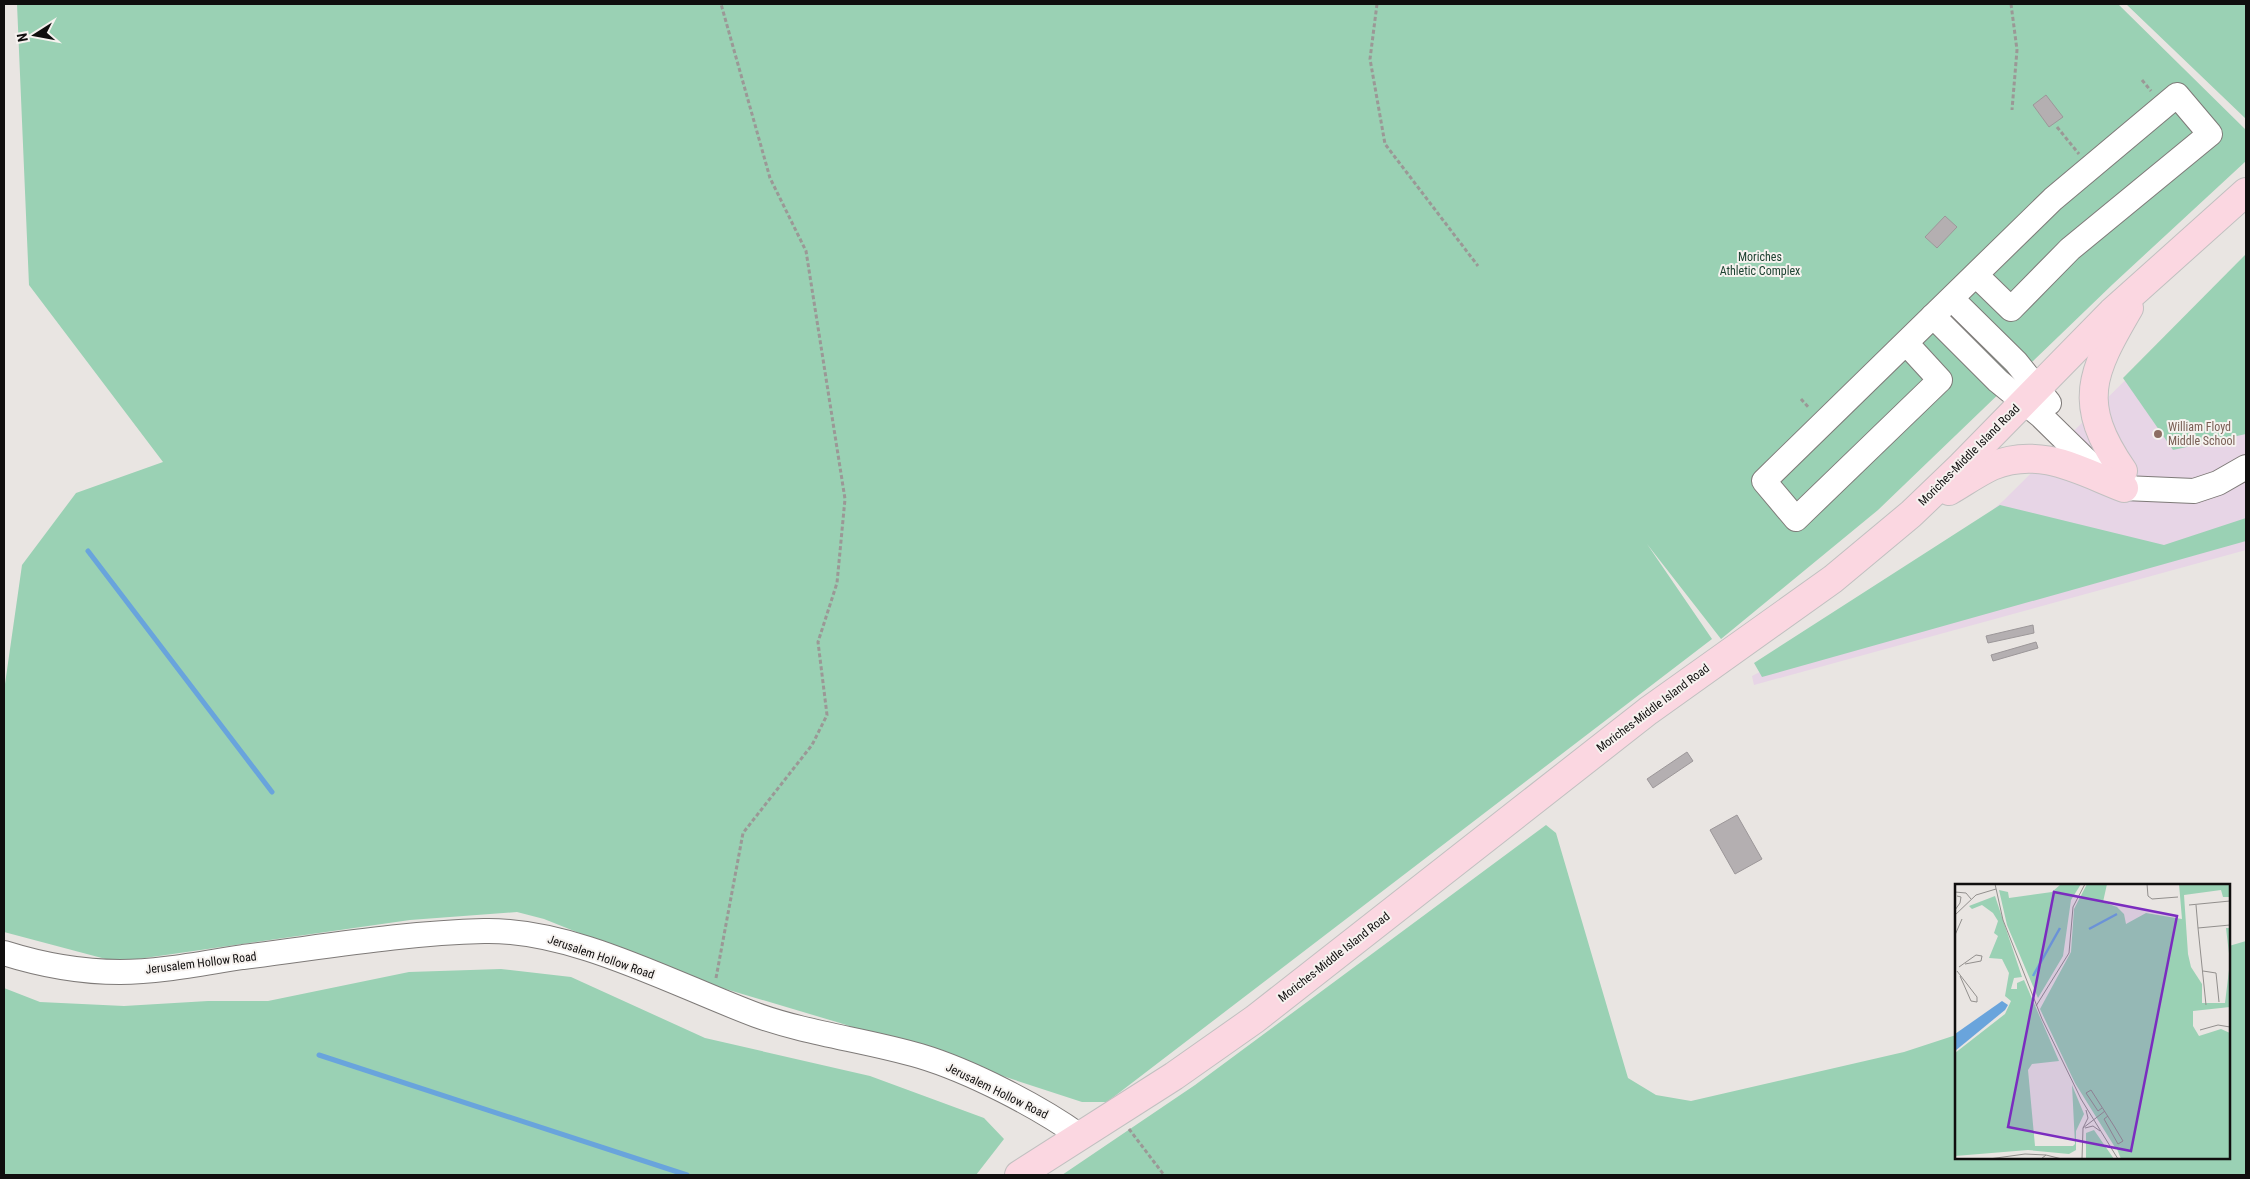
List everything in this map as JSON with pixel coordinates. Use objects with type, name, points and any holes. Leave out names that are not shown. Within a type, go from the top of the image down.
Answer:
[{"type":"main road","name":"Moriches-Middle Island Road","points":[[1019,1175],[1114,1115],[1255,1019],[1648,711],[1833,580],[1910,514],[2144,282],[2246,192]]},
{"type":"main road","points":[[2124,479],[2107,446],[2097,419],[2094,388],[2096,372],[2105,350],[2144,282]]},
{"type":"main road","points":[[1910,514],[1990,467],[2028,458],[2053,460],[2124,479]]},
{"type":"street","points":[[1906,343],[1940,380],[1796,519],[1764,481],[2053,199],[2177,96],[2210,134],[2070,249],[2011,309],[1976,275]]},
{"type":"street","points":[[1952,298],[2016,362],[2030,394]]},
{"type":"street","points":[[1934,316],[1998,381],[2030,394],[2051,406],[2124,479],[2159,490],[2188,492],[2205,489],[2246,467]]},
{"type":"street","name":"Jerusalem Hollow Road","points":[[4,953],[61,967],[122,972],[402,937],[484,931],[519,932],[570,944],[757,1015],[791,1026],[901,1051],[939,1062],[982,1081],[1051,1117],[1080,1136]]},
{"type":"path","points":[[712,997],[743,833],[812,745],[827,714],[818,642],[837,583],[845,499],[806,251],[770,178],[721,4]]},
{"type":"path","points":[[1377,4],[1370,58],[1385,144],[1478,266]]},
{"type":"path","points":[[2011,4],[2017,50],[2012,110]]},
{"type":"path","points":[[2057,127],[2067,140]]},
{"type":"path","points":[[1114,1115],[1126,1125],[1164,1175]]},
{"type":"shaded area","name":"William Floyd Middle School","points":[[2246,261],[2246,550],[1754,685],[1752,676],[1877,611],[2004,500]]},
{"type":"green space","name":"Moriches Athletic Complex","points":[[17,4],[2118,4],[2246,130],[2246,161],[2113,284],[1878,510],[1721,639],[1647,544],[1712,639],[1107,1102],[1082,1102],[840,1023],[702,982],[544,919],[517,912],[410,920],[117,962],[4,932],[4,691],[22,565],[76,493],[163,462],[29,285]]},
{"type":"green space","points":[[2126,4],[2246,4],[2246,120],[2245,118]]},
{"type":"green space","points":[[2246,254],[2246,434],[2173,450],[2123,378]]},
{"type":"green space","points":[[2000,505],[2164,545],[2246,518],[2246,541],[1762,677],[1754,663]]},
{"type":"green space","points":[[1546,825],[1556,833],[1628,1078],[1656,1095],[1691,1101],[1904,1052],[1955,1035],[1955,1159],[2230,1159],[2230,946],[2246,941],[2246,1175],[1062,1175],[1195,1085]]},
{"type":"green space","points":[[501,969],[571,977],[705,1038],[870,1076],[984,1118],[1004,1139],[976,1175],[4,1175],[4,988],[40,1002],[124,1006],[208,1001],[268,1001],[409,972]]},
{"type":"building","points":[[2046,95],[2063,117],[2049,127],[2033,105]]},
{"type":"building","points":[[1945,216],[1957,227],[1937,248],[1925,237]]},
{"type":"building","points":[[2033,625],[2034,633],[1988,643],[1986,636]]},
{"type":"building","points":[[2036,642],[2038,648],[1993,661],[1991,655]]},
{"type":"building","points":[[1687,752],[1693,761],[1653,788],[1647,779]]},
{"type":"building","points":[[1737,815],[1762,859],[1735,874],[1710,830]]},
{"type":"waterway","points":[[88,551],[272,792]]},
{"type":"waterway","points":[[319,1055],[687,1175]]},
{"type":"place","name":"William Floyd Middle School","points":[[2158,434]]}]
